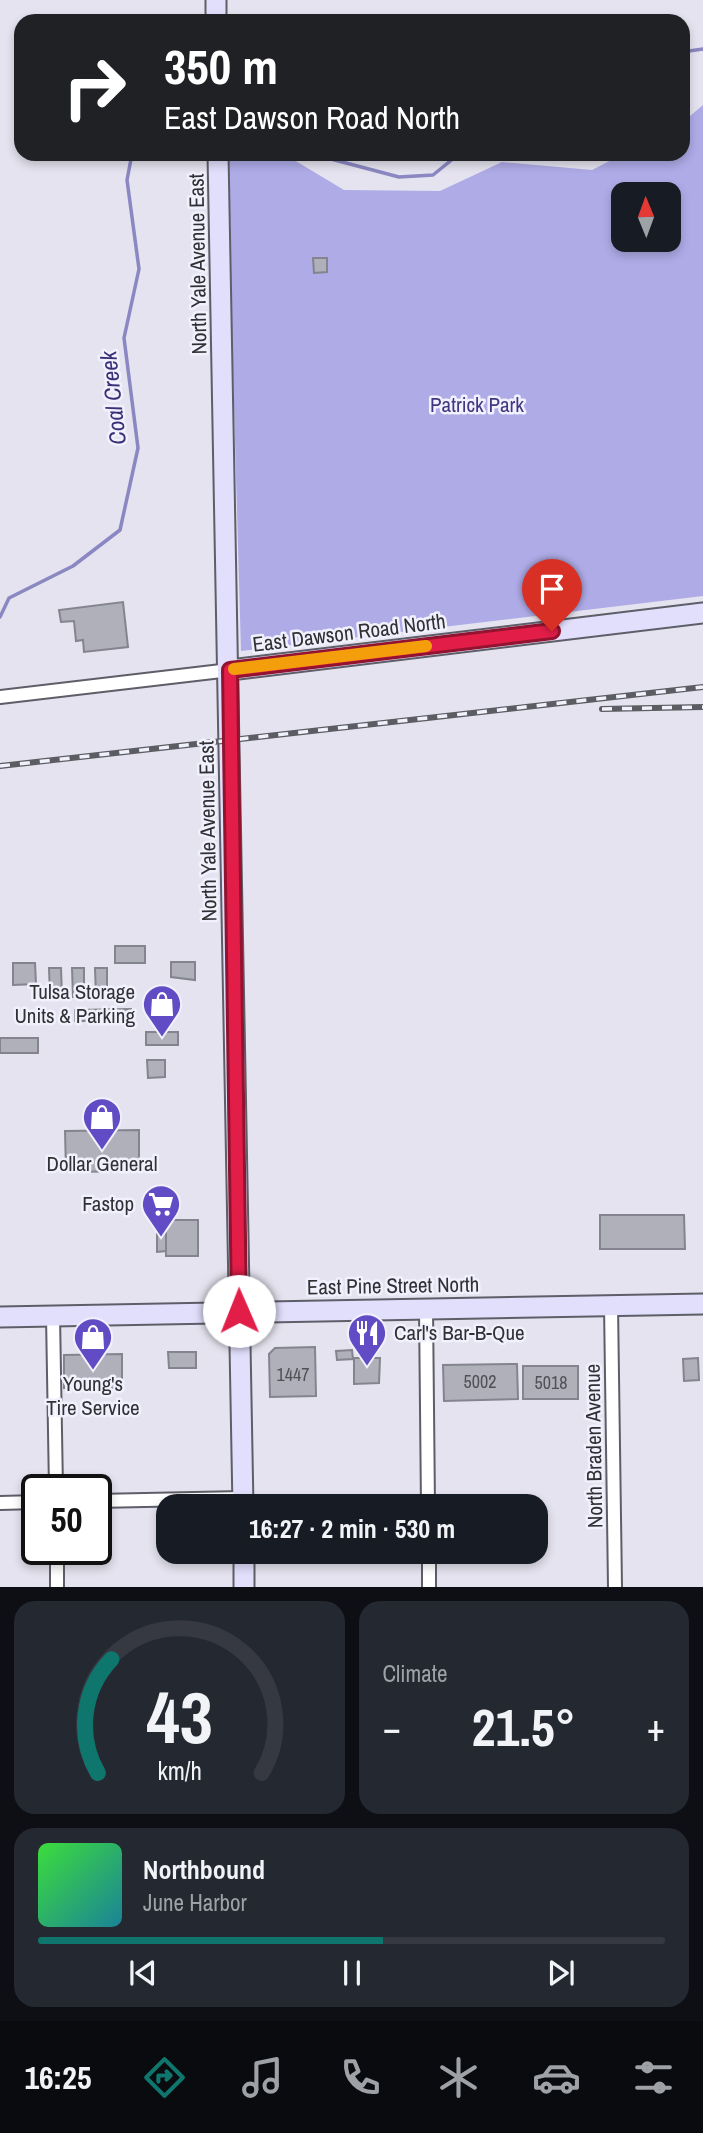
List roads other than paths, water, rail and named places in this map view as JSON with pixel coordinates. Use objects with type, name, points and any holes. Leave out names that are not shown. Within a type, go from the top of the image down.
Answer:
[{"type":"main road","name":"North Yale Avenue East","points":[[218,161],[230,670],[243,1494]]},
{"type":"main road","name":"East Dawson Road North","points":[[230,670],[703,613]]},
{"type":"main road","name":"East Pine Street North","points":[[0,1317],[703,1304]]},
{"type":"main road","points":[[244,1564],[244,1587]]},
{"type":"street","name":"East Dawson Road North","points":[[0,697],[230,670]]},
{"type":"street","name":"North Braden Avenue","points":[[611,1305],[615,1587]]},
{"type":"street","points":[[426,1308],[428,1494]]},
{"type":"street","points":[[52,1315],[56,1474]]},
{"type":"street","points":[[112,1501],[156,1502]]},
{"type":"street","points":[[0,1503],[21,1502]]},
{"type":"street","points":[[429,1564],[429,1587]]},
{"type":"street","points":[[57,1565],[57,1587]]},
{"type":"waterway","name":"Coal Creek","points":[[690,51],[703,49]]},
{"type":"waterway","name":"Coal Creek","points":[[0,617],[9,598],[73,566],[120,530],[138,448],[124,338],[139,269],[127,180],[131,161]]},
{"type":"waterway","name":"Coal Creek","points":[[338,161],[399,177],[433,175],[450,161]]},
{"type":"railway","points":[[0,766],[703,687]]},
{"type":"railway","points":[[602,709],[703,707]]},
{"type":"place","name":"Tulsa Storage Units & Parking","points":[[162,1038]]},
{"type":"place","name":"Dollar General","points":[[102,1151]]},
{"type":"place","name":"Fastop","points":[[161,1238]]},
{"type":"place","name":"Carl's Bar-B-Que","points":[[367,1367]]},
{"type":"place","name":"Young's Tire Service","points":[[93,1371]]},
{"type":"park label","name":"Patrick Park","points":[[477,405]]}]
